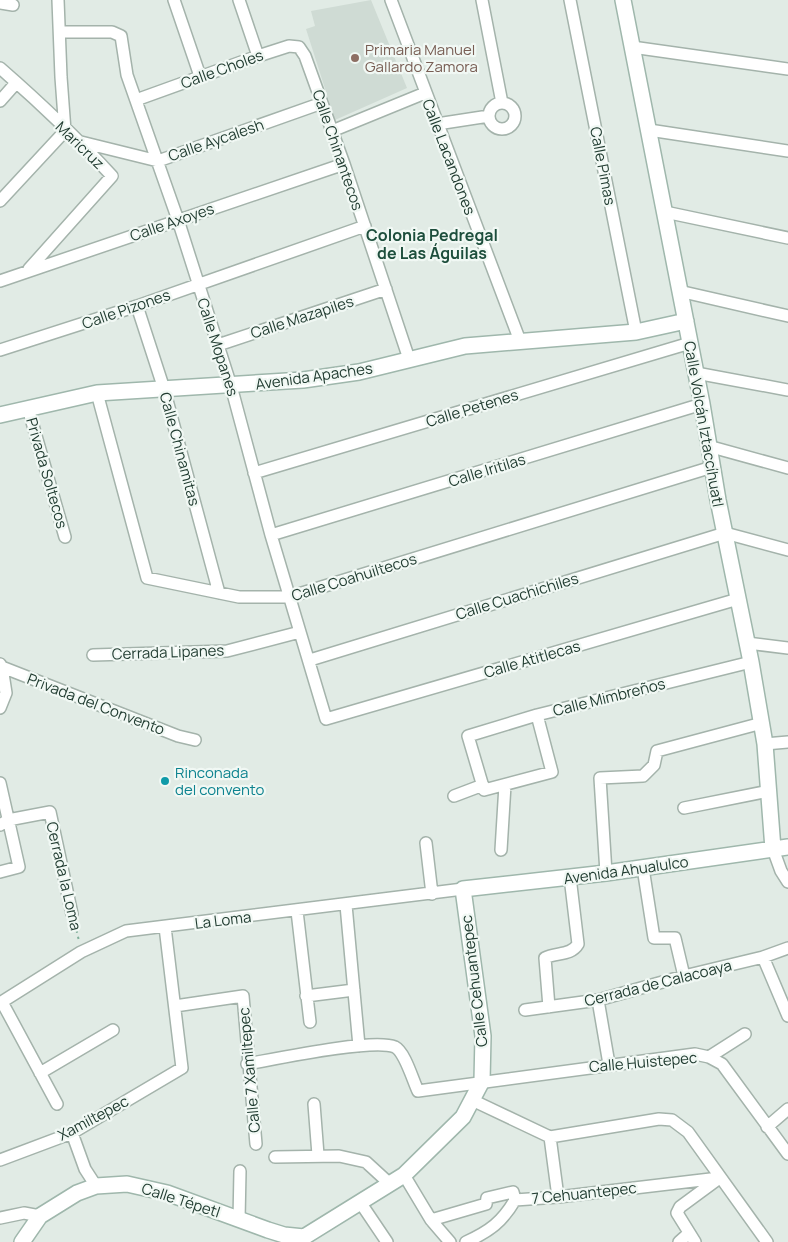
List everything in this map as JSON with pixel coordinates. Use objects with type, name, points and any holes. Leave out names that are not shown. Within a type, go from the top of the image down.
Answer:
[{"type":"street","points":[[0,201],[65,131],[60,77],[58,0]]},
{"type":"street","points":[[174,0],[200,76]]},
{"type":"street","points":[[239,0],[258,56]]},
{"type":"street","name":"Calle Lacandones","points":[[391,0],[520,341]]},
{"type":"street","points":[[482,0],[502,103]]},
{"type":"street","name":"Calle Pimas","points":[[570,0],[636,332]]},
{"type":"street","name":"Calle Volcán Iztaccíhuatl","points":[[623,0],[702,404],[712,468],[748,644],[762,723],[769,791],[781,848]]},
{"type":"street","points":[[0,3],[14,5]]},
{"type":"street","name":"Calle Mopanes","points":[[60,32],[112,32],[121,36],[127,75],[178,220],[231,386],[271,535],[310,660],[326,719]]},
{"type":"street","name":"Calle Choles","points":[[136,100],[289,46],[299,47],[305,56]]},
{"type":"street","points":[[632,47],[788,69]]},
{"type":"street","name":"Calle Chinantecos","points":[[305,56],[344,164],[409,359]]},
{"type":"street","name":"Maricruz","points":[[0,68],[65,131],[80,141],[112,176],[28,270]]},
{"type":"street","points":[[0,101],[16,83]]},
{"type":"street","points":[[332,131],[425,93]]},
{"type":"street","name":"Calle Aycalesh","points":[[80,141],[158,161],[322,103]]},
{"type":"street","points":[[502,103],[508,105],[514,112],[512,124],[505,129],[497,128],[491,122],[489,116],[493,107],[502,103]]},
{"type":"street","points":[[438,124],[489,116]]},
{"type":"street","points":[[649,130],[788,151]]},
{"type":"street","name":"Calle Axoyes","points":[[0,281],[344,164]]},
{"type":"street","points":[[665,212],[788,238]]},
{"type":"street","name":"Calle Pizones","points":[[0,350],[137,306],[365,226]]},
{"type":"street","name":"Calle Mazapiles","points":[[218,346],[386,289]]},
{"type":"street","points":[[679,291],[788,316]]},
{"type":"street","name":"Calle Chinamitas","points":[[137,306],[164,389],[219,593]]},
{"type":"street","name":"Avenida Apaches","points":[[0,415],[97,393],[231,386],[359,372],[465,346],[636,332],[686,321]]},
{"type":"street","name":"Calle Petenes","points":[[254,473],[690,343]]},
{"type":"street","points":[[696,373],[788,390]]},
{"type":"street","name":"Calle Coahuiltecos","points":[[97,393],[147,578],[239,597],[289,597],[712,468]]},
{"type":"street","name":"Calle Iritilas","points":[[271,535],[702,404]]},
{"type":"street","name":"Privada Soltecos","points":[[28,408],[65,537]]},
{"type":"street","points":[[708,446],[788,468]]},
{"type":"street","points":[[725,533],[788,550]]},
{"type":"street","name":"Calle Cuachichiles","points":[[310,660],[725,533]]},
{"type":"street","name":"Calle Atitlecas","points":[[326,719],[738,599]]},
{"type":"street","name":"Cerrada Lipanes","points":[[93,655],[227,651],[300,632]]},
{"type":"street","points":[[748,644],[788,648]]},
{"type":"street","name":"Calle Mimbreños","points":[[483,785],[468,736],[537,715],[751,662]]},
{"type":"street","points":[[0,708],[6,693],[1,666]]},
{"type":"street","name":"Privada del Convento","points":[[1,666],[178,736],[195,740]]},
{"type":"street","points":[[454,796],[483,785],[484,790],[552,772],[537,715]]},
{"type":"street","points":[[606,873],[600,778],[643,776],[654,765],[657,751],[762,723]]},
{"type":"street","points":[[765,744],[788,742]]},
{"type":"street","points":[[0,783],[4,822],[19,867],[0,872]]},
{"type":"street","points":[[501,850],[504,784]]},
{"type":"street","points":[[684,808],[769,791]]},
{"type":"street","name":"Cerrada la Loma","points":[[4,822],[50,812],[72,914]]},
{"type":"street","points":[[426,843],[432,894]]},
{"type":"street","points":[[781,848],[781,871],[788,882]]},
{"type":"street","name":"Avenida Ahualulco","points":[[463,889],[606,873],[781,848]]},
{"type":"street","points":[[643,868],[654,938],[675,938],[684,976]]},
{"type":"street","points":[[549,1007],[546,958],[575,950],[578,944],[570,877]]},
{"type":"street","name":"La Loma","points":[[1,1002],[81,952],[126,931],[463,889]]},
{"type":"street","name":"Calle Cehuantepec","points":[[301,1240],[404,1175],[463,1116],[482,1081],[483,1036],[463,889]]},
{"type":"street","points":[[247,1064],[359,1046],[346,904]]},
{"type":"street","points":[[297,910],[310,1022]]},
{"type":"street","points":[[165,927],[175,1006]]},
{"type":"street","name":"Cerrada de Calacoaya","points":[[525,1010],[598,1000],[684,976],[763,957],[788,948]]},
{"type":"street","points":[[763,957],[788,1016]]},
{"type":"street","points":[[306,996],[354,990]]},
{"type":"street","name":"Calle 7 Xamiltepec","points":[[175,1006],[242,996],[256,1144]]},
{"type":"street","points":[[598,1000],[609,1064]]},
{"type":"street","points":[[1,1002],[58,1104]]},
{"type":"street","name":"Xamiltepec","points":[[0,1160],[72,1133],[182,1068],[175,1006]]},
{"type":"street","points":[[40,1073],[114,1030]]},
{"type":"street","points":[[709,1057],[745,1034]]},
{"type":"street","name":"Calle Huistepec","points":[[359,1046],[394,1047],[401,1052],[418,1091],[609,1064],[695,1054],[709,1057],[722,1064],[788,1154]]},
{"type":"street","points":[[472,1100],[550,1137],[660,1119],[672,1120],[688,1132],[768,1242]]},
{"type":"street","points":[[314,1104],[318,1155]]},
{"type":"street","points":[[767,1127],[788,1109]]},
{"type":"street","points":[[72,1133],[85,1169],[96,1186]]},
{"type":"street","points":[[550,1137],[558,1197]]},
{"type":"street","points":[[275,1157],[339,1156],[366,1162],[390,1184]]},
{"type":"street","name":"Calle Tépetl","points":[[240,1171],[240,1220]]},
{"type":"street","points":[[404,1175],[431,1220],[450,1242]]},
{"type":"street","points":[[679,1242],[692,1237],[677,1213],[680,1207],[720,1178]]},
{"type":"street","name":"7 Cehuantepec","points":[[466,1242],[484,1234],[504,1219],[515,1200],[558,1197],[720,1178]]},
{"type":"street","name":"Calle Tépetl","points":[[22,1242],[40,1216],[77,1192],[96,1186],[127,1184],[167,1193],[301,1240]]},
{"type":"street","points":[[431,1220],[486,1204],[487,1198],[513,1192],[515,1200]]},
{"type":"street","points":[[360,1202],[387,1242]]},
{"type":"street","points":[[0,1218],[24,1213],[40,1216]]},
{"type":"path","name":"Cerrada la Loma","points":[[72,914],[81,952]]},
{"type":"shaded area","name":"Primaria Manuel Gallardo Zamora","points":[[371,0],[407,88],[335,120],[306,29],[315,26],[311,11]]},
{"type":"place","name":"Primaria Manuel Gallardo Zamora","points":[[355,58]]},
{"type":"place","name":"Rinconada del convento","points":[[165,781]]},
{"type":"district","name":"Colonia Pedregal de Las Águilas","points":[[432,244]]}]
